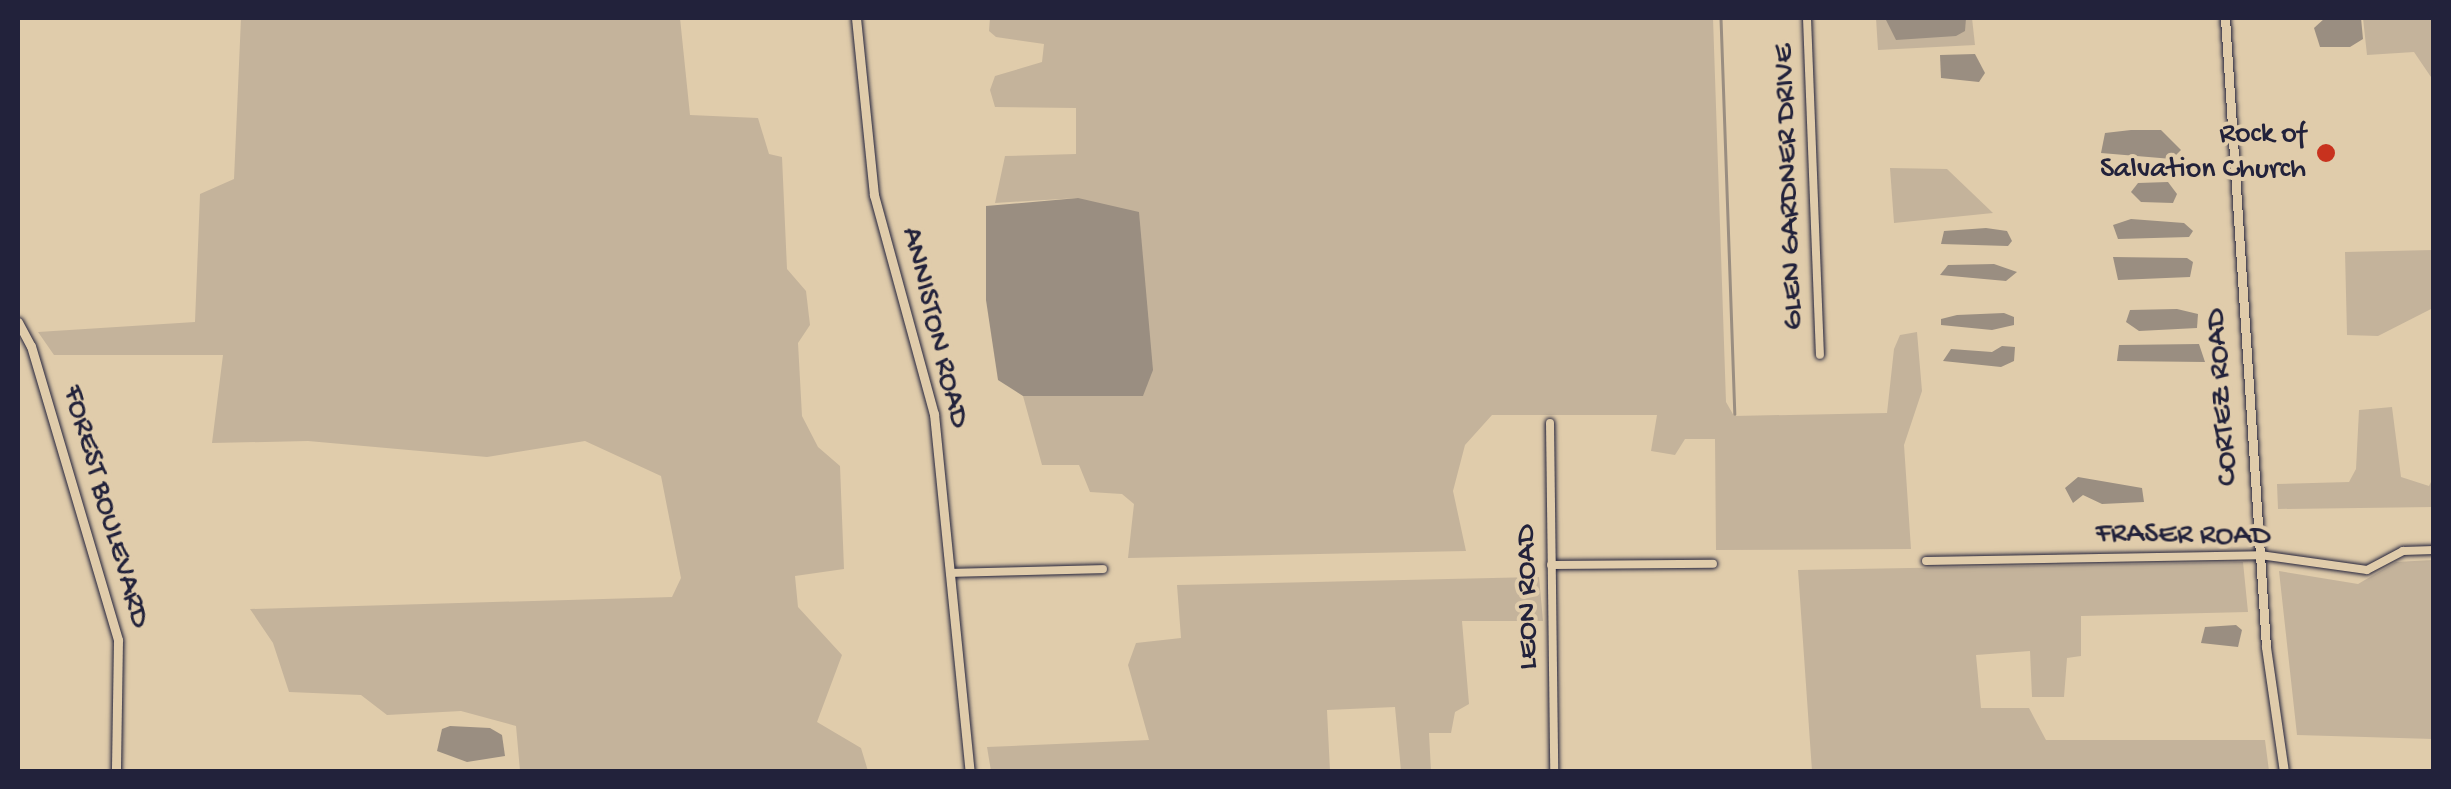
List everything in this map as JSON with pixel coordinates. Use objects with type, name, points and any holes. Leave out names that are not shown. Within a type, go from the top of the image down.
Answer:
[{"type":"street","name":"ANNISTON ROAD","points":[[856,18],[874,195],[934,414],[970,772]]},
{"type":"street","name":"GLEN GARDNER DRIVE","points":[[1807,18],[1820,355]]},
{"type":"street","name":"CORTEZ ROAD","points":[[2225,18],[2260,555],[2284,772]]},
{"type":"street","name":"FOREST BOULEVARD","points":[[18,322],[32,346],[118,640],[116,772]]},
{"type":"street","points":[[18,346],[32,346]]},
{"type":"street","name":"LEON ROAD","points":[[1550,422],[1554,772]]},
{"type":"street","name":"FRASER ROAD","points":[[1926,560],[2260,555],[2367,570],[2403,551],[2434,550]]},
{"type":"street","points":[[1551,566],[1713,564]]},
{"type":"street","points":[[950,573],[1103,569]]},
{"type":"shaded area","points":[[241,18],[680,18],[690,115],[758,118],[769,154],[782,157],[787,269],[806,291],[810,325],[798,343],[802,416],[818,447],[840,466],[844,569],[795,576],[798,607],[842,655],[817,722],[861,748],[868,771],[520,771],[516,726],[461,711],[387,715],[361,695],[289,692],[273,643],[250,609],[672,597],[681,578],[661,476],[585,441],[487,457],[308,441],[212,443],[223,355],[54,355],[38,332],[195,322],[200,194],[234,179]]},
{"type":"shaded area","points":[[990,18],[1713,18],[1726,402],[1734,416],[1887,413],[1894,349],[1900,335],[1917,332],[1922,391],[1904,445],[1911,549],[1716,550],[1715,439],[1685,439],[1675,455],[1651,451],[1657,415],[1492,415],[1465,445],[1453,491],[1466,551],[1128,558],[1134,504],[1122,494],[1090,492],[1079,465],[1042,465],[1023,396],[1142,396],[1078,198],[995,203],[1005,156],[1076,154],[1076,108],[995,107],[990,90],[995,76],[1042,62],[1044,44],[996,37],[989,31]]},
{"type":"shaded area","points":[[1876,18],[1972,18],[1975,45],[1878,50]]},
{"type":"shaded area","points":[[1966,18],[1965,31],[1956,36],[1896,40],[1886,20]]},
{"type":"shaded area","points":[[2325,18],[2361,18],[2363,39],[2350,47],[2320,47],[2314,28]]},
{"type":"shaded area","points":[[2363,18],[2433,18],[2433,80],[2414,52],[2367,55]]},
{"type":"shaded area","points":[[1975,54],[1985,73],[1979,82],[1941,78],[1940,55]]},
{"type":"shaded area","points":[[2161,130],[2181,150],[2172,159],[2101,153],[2105,133]]},
{"type":"shaded area","points":[[1890,168],[1947,169],[1993,213],[1894,223]]},
{"type":"shaded area","points":[[2168,182],[2177,194],[2173,203],[2141,202],[2131,192],[2138,183]]},
{"type":"shaded area","points":[[1078,198],[1139,212],[1153,370],[1143,396],[1023,396],[998,380],[986,300],[986,206]]},
{"type":"shaded area","points":[[2131,219],[2184,223],[2193,231],[2189,237],[2118,239],[2113,225]]},
{"type":"shaded area","points":[[1944,231],[2007,231],[2012,241],[2008,246],[1941,244]]},
{"type":"shaded area","points":[[2433,250],[2433,308],[2378,336],[2347,335],[2345,252]]},
{"type":"shaded area","points":[[2113,257],[2187,258],[2193,262],[2190,277],[2118,280]]},
{"type":"shaded area","points":[[1994,264],[2017,272],[2006,281],[1940,275],[1948,265]]},
{"type":"shaded area","points":[[2177,309],[2198,314],[2197,328],[2139,331],[2126,322],[2130,310]]},
{"type":"shaded area","points":[[2004,313],[2014,317],[2014,325],[1992,330],[1941,325],[1941,319],[1957,315]]},
{"type":"shaded area","points":[[2199,344],[2205,362],[2117,361],[2119,345]]},
{"type":"shaded area","points":[[2002,346],[2015,347],[2014,361],[2001,367],[1943,361],[1951,349],[1992,352]]},
{"type":"shaded area","points":[[2392,407],[2401,477],[2429,486],[2433,478],[2433,507],[2278,509],[2277,484],[2349,482],[2356,469],[2359,410]]},
{"type":"shaded area","points":[[2078,477],[2142,488],[2144,502],[2102,504],[2083,495],[2073,503],[2065,488]]},
{"type":"shaded area","points":[[2433,560],[2433,739],[2297,735],[2279,571],[2358,584],[2396,562]]},
{"type":"shaded area","points":[[2243,562],[2248,612],[2081,616],[2081,656],[2067,658],[2064,697],[2032,697],[2030,651],[1976,655],[1981,708],[2029,708],[2046,740],[2265,740],[2269,771],[1812,771],[1798,570]]},
{"type":"shaded area","points":[[1539,577],[1543,621],[1462,621],[1469,704],[1455,712],[1451,733],[1429,733],[1431,771],[1401,771],[1395,707],[1327,710],[1330,771],[991,771],[987,747],[1149,740],[1128,665],[1136,643],[1181,638],[1177,585]]},
{"type":"shaded area","points":[[2236,625],[2242,630],[2238,647],[2201,643],[2205,627]]},
{"type":"shaded area","points":[[490,728],[502,735],[505,756],[467,762],[437,751],[442,729]]},
{"type":"waterway","points":[[1721,18],[1735,414]]},
{"type":"place","name":"Rock of Salvation Church","points":[[2326,153]]}]
